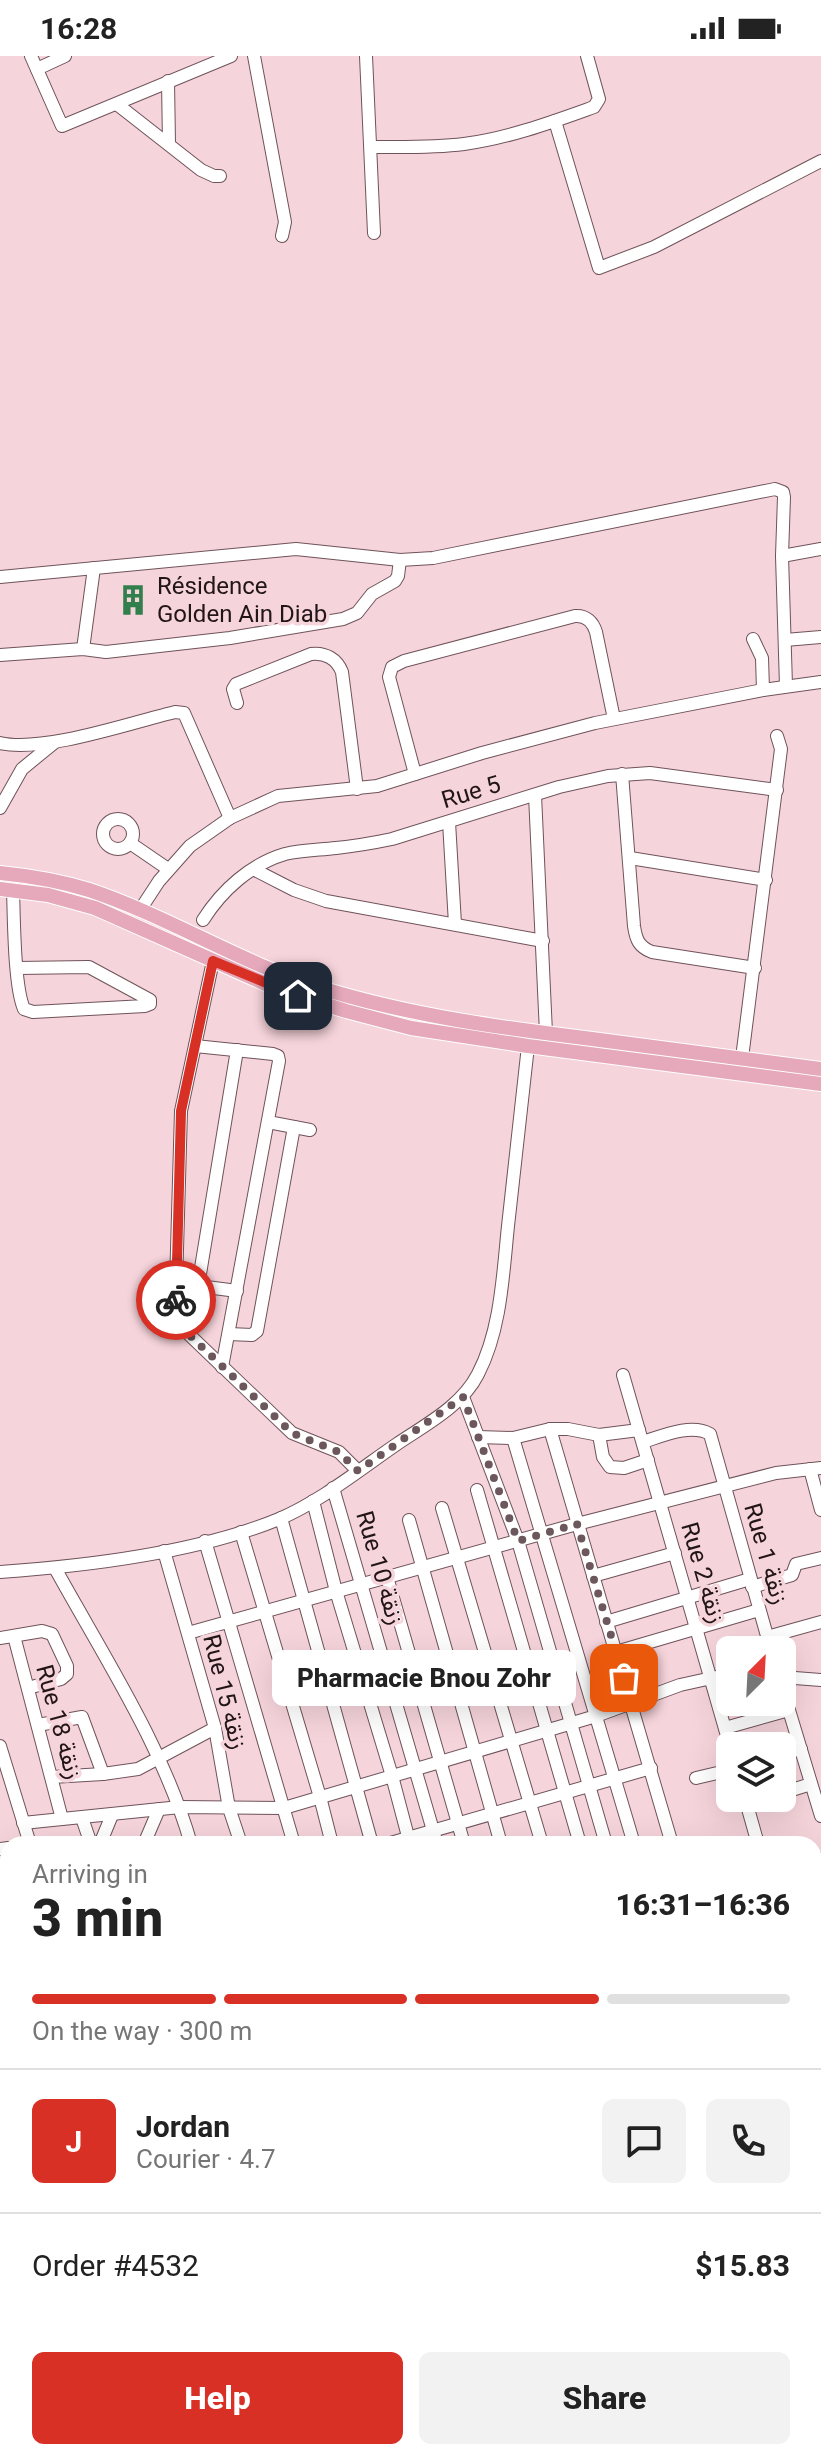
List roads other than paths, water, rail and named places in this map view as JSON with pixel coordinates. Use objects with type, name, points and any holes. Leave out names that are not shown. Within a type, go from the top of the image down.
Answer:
[{"type":"main road","points":[[0,873],[79,887],[140,910],[252,962],[321,988],[444,1018],[821,1069]]},
{"type":"main road","points":[[7,890],[48,895],[105,911],[277,989],[420,1030],[821,1084]]},
{"type":"street","points":[[31,56],[62,126],[118,105],[225,57]]},
{"type":"street","points":[[37,69],[65,56]]},
{"type":"street","points":[[254,56],[285,222],[282,236]]},
{"type":"street","points":[[366,56],[374,233]]},
{"type":"street","points":[[371,147],[467,144],[502,137],[594,107],[598,103],[587,56]]},
{"type":"street","points":[[168,81],[169,144]]},
{"type":"street","points":[[118,105],[207,174],[220,176]]},
{"type":"street","points":[[555,121],[599,268],[654,247],[821,161]]},
{"type":"street","points":[[0,577],[296,549],[400,560],[448,556],[775,489],[783,492],[784,497],[782,556],[786,686]]},
{"type":"street","points":[[782,556],[821,549]]},
{"type":"street","points":[[0,655],[83,649],[106,652],[214,640],[343,619],[357,613],[372,594],[395,581],[400,560]]},
{"type":"street","points":[[83,649],[94,568]]},
{"type":"street","points":[[415,774],[389,677],[391,669],[404,661],[575,616],[583,617],[595,628],[614,719]]},
{"type":"street","points":[[785,640],[821,637]]},
{"type":"street","points":[[753,639],[762,658],[763,690]]},
{"type":"street","points":[[237,703],[233,689],[236,684],[311,654],[319,653],[334,659],[342,672],[357,789]]},
{"type":"street","points":[[140,910],[168,869],[190,846],[230,818],[278,796],[377,786],[482,753],[614,719],[821,682]]},
{"type":"street","points":[[0,743],[15,746],[55,742],[175,712],[184,713],[230,818]]},
{"type":"street","points":[[742,1058],[777,790],[781,749],[777,736]]},
{"type":"street","points":[[0,808],[22,769],[55,742]]},
{"type":"street","points":[[15,746],[22,769]]},
{"type":"street","name":"Rue 5","points":[[203,920],[224,890],[287,854],[368,844],[591,779],[650,773],[777,790]]},
{"type":"street","points":[[622,774],[635,938],[645,949],[755,968]]},
{"type":"street","points":[[535,795],[546,1033]]},
{"type":"street","points":[[449,822],[455,924]]},
{"type":"street","points":[[130,843],[168,869]]},
{"type":"street","points":[[630,858],[766,880]]},
{"type":"street","points":[[255,870],[294,890],[326,901],[543,941]]},
{"type":"street","points":[[7,890],[21,1002],[28,1012],[145,1006],[150,1001],[89,967],[17,968]]},
{"type":"street","points":[[213,961],[181,1111],[175,1319],[292,1433],[339,1452],[358,1471]]},
{"type":"street","points":[[195,1046],[278,1056],[279,1061],[222,1367]]},
{"type":"street","points":[[0,1572],[55,1568],[164,1551],[241,1532],[281,1518],[333,1488],[463,1397],[487,1353],[500,1295],[528,1046]]},
{"type":"street","points":[[198,1286],[237,1050]]},
{"type":"street","points":[[268,1122],[310,1130]]},
{"type":"street","points":[[229,1334],[252,1335],[257,1331],[294,1127]]},
{"type":"street","points":[[176,1283],[237,1291]]},
{"type":"street","name":"Rue 2 زنقة","points":[[623,1375],[726,1732]]},
{"type":"street","points":[[463,1397],[518,1541],[604,1836]]},
{"type":"street","points":[[478,1437],[513,1438],[550,1429],[641,1436],[704,1431],[710,1434],[725,1487],[776,1473],[815,1469],[821,1510]]},
{"type":"street","points":[[550,1429],[670,1836]]},
{"type":"street","points":[[599,1435],[603,1457],[610,1467],[624,1468],[648,1460]]},
{"type":"street","points":[[513,1438],[632,1836]]},
{"type":"street","name":"Rue 1 زنقة","points":[[188,1633],[577,1524],[725,1487],[767,1636]]},
{"type":"street","name":"Rue 10 زنقة","points":[[333,1488],[434,1836]]},
{"type":"street","points":[[477,1490],[578,1836]]},
{"type":"street","points":[[313,1501],[408,1836]]},
{"type":"street","points":[[442,1508],[540,1836]]},
{"type":"street","points":[[281,1518],[370,1836]]},
{"type":"street","points":[[409,1520],[499,1836]]},
{"type":"street","points":[[241,1532],[330,1836]]},
{"type":"street","points":[[205,1541],[292,1836]]},
{"type":"street","name":"Rue 15 زنقة","points":[[164,1551],[215,1728],[229,1808],[238,1836]]},
{"type":"street","points":[[593,1576],[675,1553]]},
{"type":"street","points":[[606,1622],[688,1597],[792,1575],[796,1564],[821,1558]]},
{"type":"street","points":[[55,1568],[159,1757],[189,1836]]},
{"type":"street","points":[[387,1577],[462,1836]]},
{"type":"street","points":[[616,1652],[759,1610]]},
{"type":"street","points":[[788,1636],[821,1622]]},
{"type":"street","points":[[0,1638],[49,1632],[67,1666],[65,1677],[28,1688]]},
{"type":"street","name":"Rue 18 زنقة","points":[[14,1636],[62,1819]]},
{"type":"street","points":[[23,1823],[180,1807],[284,1808],[596,1716],[680,1685],[716,1677]]},
{"type":"street","points":[[796,1678],[821,1680]]},
{"type":"street","points":[[725,1728],[768,1716]]},
{"type":"street","points":[[791,1716],[820,1810]]},
{"type":"street","points":[[38,1725],[82,1717],[103,1774]]},
{"type":"street","points":[[52,1777],[138,1769],[215,1728]]},
{"type":"street","points":[[383,1747],[406,1740]]},
{"type":"street","points":[[0,1746],[3,1768],[27,1836]]},
{"type":"street","points":[[796,1750],[801,1749]]},
{"type":"street","points":[[806,1768],[821,1764]]},
{"type":"street","points":[[438,1836],[458,1824],[492,1813],[651,1768]]},
{"type":"street","points":[[696,1778],[716,1773]]},
{"type":"street","points":[[796,1789],[811,1784]]},
{"type":"street","points":[[0,1798],[15,1796]]},
{"type":"street","points":[[147,1836],[159,1809]]},
{"type":"street","points":[[749,1812],[756,1836]]},
{"type":"street","points":[[103,1836],[112,1815]]},
{"type":"street","points":[[82,1818],[88,1836]]},
{"type":"place","name":"Résidence Golden Ain Diab","points":[[133,600]]},
{"type":"place","name":"Pharmacie Bnou Zohr","points":[[624,1678]]}]
